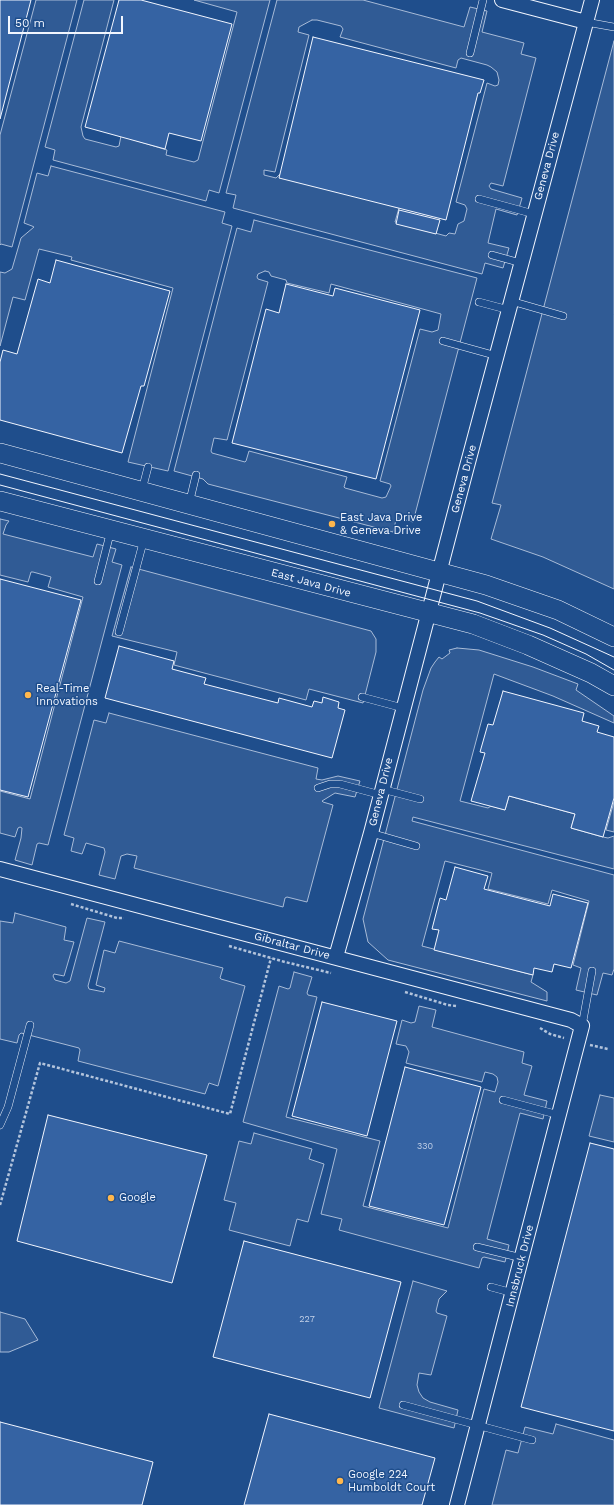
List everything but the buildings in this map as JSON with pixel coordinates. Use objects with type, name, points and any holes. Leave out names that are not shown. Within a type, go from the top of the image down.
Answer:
[{"type":"main road","points":[[0,454],[439,571],[486,585],[558,610],[614,637]]},
{"type":"main road","name":"East Java Drive","points":[[1,505],[111,530],[473,624],[528,645],[591,672],[614,686]]},
{"type":"street","points":[[502,0],[586,22]]},
{"type":"street","name":"Geneva Drive","points":[[336,957],[371,833],[439,571],[592,0]]},
{"type":"street","name":"Gibraltar Drive","points":[[0,869],[571,1020],[582,1026]]},
{"type":"street","name":"Innsbruck Drive","points":[[456,1505],[582,1026]]},
{"type":"lane","points":[[470,53],[483,0]]},
{"type":"lane","points":[[586,22],[614,27]]},
{"type":"lane","points":[[479,199],[534,214]]},
{"type":"lane","points":[[492,255],[521,263]]},
{"type":"lane","points":[[479,302],[510,305],[563,316]]},
{"type":"lane","points":[[444,341],[497,356]]},
{"type":"lane","points":[[141,491],[148,467]]},
{"type":"lane","points":[[189,504],[196,475]]},
{"type":"lane","points":[[98,581],[111,530]]},
{"type":"lane","points":[[119,632],[144,539]]},
{"type":"lane","points":[[362,697],[403,708]]},
{"type":"lane","points":[[318,788],[330,784],[340,784],[420,799]]},
{"type":"lane","points":[[371,833],[416,846]]},
{"type":"lane","points":[[582,1026],[592,971]]},
{"type":"lane","points":[[0,1124],[8,1106],[30,1025]]},
{"type":"lane","points":[[503,1100],[559,1115]]},
{"type":"lane","points":[[477,1247],[522,1258]]},
{"type":"lane","points":[[491,1287],[513,1293]]},
{"type":"lane","points":[[403,1405],[532,1440]]},
{"type":"path","points":[[0,1205],[40,1063],[230,1114],[271,958]]},
{"type":"shaded area","points":[[36,0],[77,0],[12,247],[0,245],[0,135]]},
{"type":"shaded area","points":[[84,0],[114,0],[81,127],[85,139],[116,147],[119,146],[121,136],[167,150],[166,155],[194,162],[198,160],[237,12],[194,0],[270,0],[219,193],[209,190],[206,201],[53,160],[55,150],[45,147]]},
{"type":"shaded area","points":[[277,0],[363,0],[464,27],[470,7],[487,11],[482,32],[524,43],[521,54],[536,58],[503,186],[491,183],[489,186],[491,189],[522,198],[517,215],[496,209],[488,243],[509,248],[503,268],[485,263],[482,274],[233,208],[236,195],[226,193]],"holes":[[[312,20],[341,26],[343,29],[340,37],[456,68],[458,60],[461,58],[487,65],[497,72],[499,80],[498,85],[495,86],[487,83],[456,202],[465,205],[467,209],[464,221],[458,224],[455,234],[449,233],[446,236],[395,222],[399,208],[282,172],[276,178],[264,175],[264,170],[275,172],[309,35],[298,32],[299,27]]]},
{"type":"shaded area","points":[[614,41],[614,589],[543,557],[491,539],[501,505],[492,503]]},
{"type":"shaded area","points":[[51,166],[225,212],[222,223],[232,226],[168,471],[128,462],[173,288],[71,260],[72,257],[39,249],[25,300],[13,297],[0,346],[0,272],[5,273],[12,269],[21,238],[34,227],[24,223],[37,173],[48,176]]},
{"type":"shaded area","points":[[254,220],[477,278],[413,522],[398,518],[396,520],[393,532],[208,484],[203,479],[174,471],[237,228],[251,232]],"holes":[[[265,271],[269,272],[271,276],[286,280],[287,283],[329,293],[331,284],[441,314],[438,330],[432,332],[420,329],[380,481],[390,484],[391,486],[386,497],[382,498],[345,488],[347,477],[249,451],[245,462],[212,453],[211,451],[214,438],[227,440],[268,282],[258,279],[257,277],[258,274]]]},
{"type":"shaded area","points":[[0,519],[9,521],[3,534],[93,557],[97,544],[116,549],[112,562],[122,565],[48,845],[37,844],[32,865],[15,860],[22,828],[18,828],[15,837],[0,833],[0,791],[30,799],[83,597],[48,587],[51,577],[33,572],[31,572],[28,582],[0,575]]},
{"type":"shaded area","points":[[131,567],[371,631],[376,639],[376,652],[363,703],[309,689],[306,700],[174,665],[177,652],[112,636]]},
{"type":"shaded area","points":[[457,648],[479,650],[533,667],[578,684],[576,690],[614,716],[614,723],[553,696],[494,674],[460,801],[488,808],[491,806],[505,810],[509,796],[575,814],[571,828],[608,838],[614,836],[614,869],[413,817],[412,821],[614,875],[614,969],[612,975],[603,973],[597,995],[576,990],[581,968],[573,965],[589,901],[552,890],[548,904],[488,889],[492,873],[445,861],[422,946],[533,975],[531,982],[547,992],[547,1001],[388,960],[368,942],[363,919],[423,690],[431,668],[439,657],[442,659],[450,653],[449,650]]},
{"type":"shaded area","points":[[109,713],[318,768],[316,779],[322,780],[338,776],[360,781],[355,797],[335,793],[322,801],[333,805],[307,902],[287,897],[285,898],[283,907],[134,868],[137,856],[127,854],[121,856],[115,879],[99,875],[105,852],[104,848],[86,843],[82,854],[71,851],[74,838],[64,835],[94,720],[106,723]]},
{"type":"shaded area","points":[[614,802],[614,832],[606,830]]},
{"type":"shaded area","points":[[15,913],[66,927],[64,940],[74,942],[64,976],[54,974],[53,976],[55,980],[66,983],[70,981],[87,918],[105,922],[88,986],[89,989],[104,992],[105,988],[96,985],[104,950],[115,953],[119,941],[223,968],[221,979],[245,986],[218,1086],[209,1083],[205,1094],[78,1061],[79,1048],[21,1033],[17,1043],[0,1039],[0,921],[13,923]]},
{"type":"shaded area","points":[[294,972],[312,977],[307,993],[308,995],[317,997],[286,1117],[380,1141],[363,1206],[448,1228],[484,1089],[495,1092],[498,1082],[497,1077],[493,1074],[485,1072],[482,1082],[406,1063],[409,1052],[406,1046],[396,1044],[402,1020],[411,1023],[415,1022],[419,1006],[436,1010],[432,1027],[524,1052],[522,1063],[532,1066],[524,1095],[547,1101],[543,1119],[520,1113],[487,1239],[509,1245],[505,1262],[484,1257],[482,1258],[479,1268],[339,1230],[342,1219],[321,1214],[337,1149],[243,1122],[279,986],[288,989],[290,988]]},
{"type":"shaded area","points":[[600,1095],[614,1098],[614,1142],[589,1136]]},
{"type":"shaded area","points":[[254,1133],[312,1149],[309,1159],[324,1164],[308,1222],[297,1219],[290,1246],[229,1230],[236,1203],[224,1200],[239,1141],[251,1144]]},
{"type":"shaded area","points":[[413,1281],[447,1291],[439,1299],[436,1311],[437,1313],[447,1316],[431,1375],[419,1373],[417,1385],[423,1398],[430,1402],[458,1410],[454,1428],[379,1408]]},
{"type":"shaded area","points":[[0,1312],[25,1319],[38,1340],[9,1352],[0,1352]]},
{"type":"shaded area","points":[[556,1424],[614,1440],[614,1505],[492,1505],[506,1450],[518,1453],[525,1427],[553,1434]]},
{"type":"tram line","points":[[0,474],[477,601],[550,628],[614,657]]},
{"type":"tram line","points":[[0,485],[480,613],[543,635],[586,654],[614,670]]},
{"type":"place","name":"East Java Drive & Geneva Drive","points":[[332,524]]},
{"type":"place","name":"Real-Time Innovations","points":[[28,695]]},
{"type":"place","name":"Google","points":[[111,1198]]},
{"type":"place","name":"Google 224 Humboldt Court","points":[[340,1481]]}]
